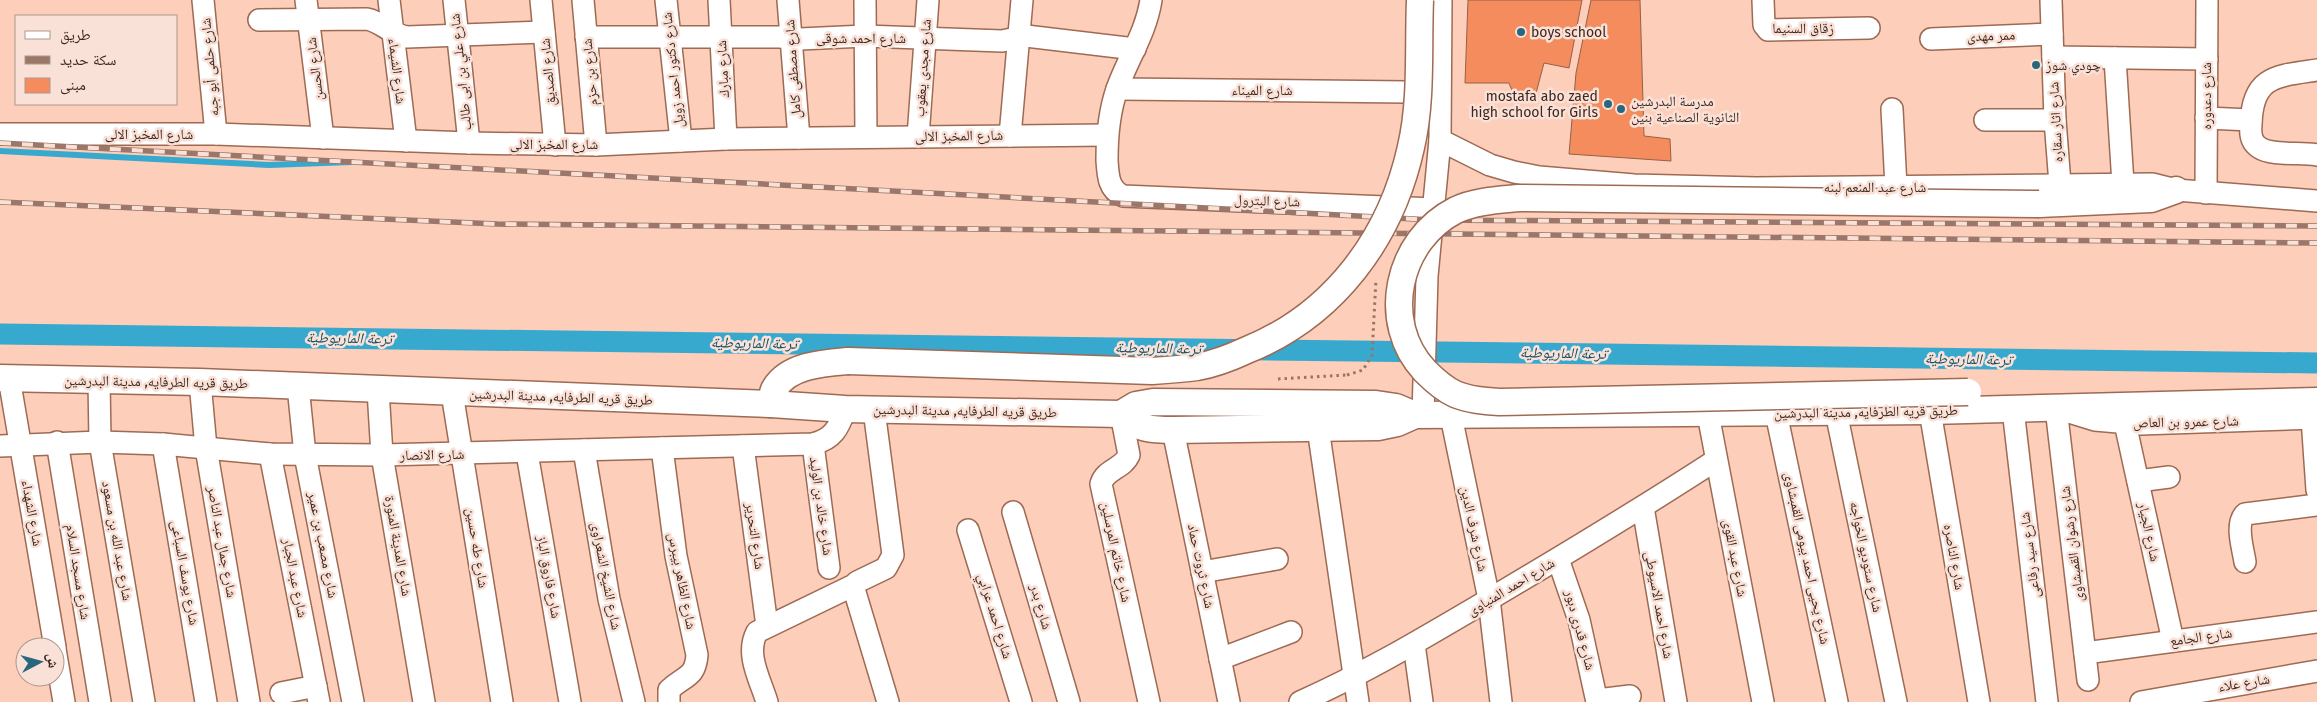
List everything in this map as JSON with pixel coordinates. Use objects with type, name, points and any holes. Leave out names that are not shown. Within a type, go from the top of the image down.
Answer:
[{"type":"main road","points":[[771,404],[774,389],[785,377],[816,364],[848,361],[1152,371],[1198,366],[1238,354],[1268,342],[1296,326],[1331,297],[1358,267],[1377,238],[1400,187],[1412,146],[1416,113],[1420,0]]},
{"type":"main road","points":[[2056,408],[2022,394],[2001,391],[1500,402],[1474,399],[1455,394],[1435,381],[1420,365],[1408,345],[1400,324],[1398,301],[1401,278],[1409,257],[1417,244],[1438,222],[1457,210],[1488,201],[1519,198],[2039,204],[2151,199],[2176,190]]},
{"type":"main road","name":"طريق قريه الطرفايه, مدينة البدرشين","points":[[4,378],[200,382],[771,404],[874,410],[1121,414],[1136,405],[1152,402],[1376,404],[1396,407],[1419,416]]},
{"type":"main road","name":"طريق قريه الطرفايه, مدينة البدرشين","points":[[1121,414],[1127,420],[1143,428],[1173,430],[1378,427],[1419,416],[1708,414],[2056,408],[2315,412]]},
{"type":"street","name":"شارع حلمى أبو جبه","points":[[204,0],[216,134]]},
{"type":"street","name":"شارع الشيماء","points":[[389,0],[406,141]]},
{"type":"street","name":"شارع علي بن ابى طالب","points":[[454,0],[468,143]]},
{"type":"street","name":"شارع الصديق","points":[[541,0],[555,144]]},
{"type":"street","name":"شارع بن حزم","points":[[583,0],[596,144]]},
{"type":"street","name":"شارع دكتور احمد زويل","points":[[666,0],[680,141]]},
{"type":"street","name":"شارع مبارك","points":[[719,0],[726,139]]},
{"type":"street","name":"شارع مصطفى كامل","points":[[788,0],[789,37],[799,138]]},
{"type":"street","points":[[865,0],[866,137]]},
{"type":"street","name":"شارع مجدى يعقوب","points":[[918,137],[928,0]]},
{"type":"street","points":[[1010,136],[1017,37],[1022,0]]},
{"type":"street","points":[[1107,135],[1117,89],[1148,18],[1151,0]]},
{"type":"street","points":[[1405,206],[1408,0]]},
{"type":"street","points":[[1419,416],[1424,378],[1427,276],[1440,140],[1441,0]]},
{"type":"street","name":"زقاق السنيما","points":[[1763,0],[1764,25],[1768,30],[1869,28]]},
{"type":"street","name":"شارع اثار سقاره","points":[[2051,0],[2055,120],[2060,184]]},
{"type":"street","name":"شارع دعدوره","points":[[2206,193],[2207,0]]},
{"type":"street","points":[[259,20],[307,10],[367,19],[383,25],[392,32],[407,37],[544,32]]},
{"type":"street","name":"شارع الحسن","points":[[307,10],[323,138]]},
{"type":"street","name":"ممر مهدى","points":[[1931,39],[2052,34]]},
{"type":"street","name":"شارع احمد شوقى","points":[[586,37],[789,37],[800,39],[866,36],[1002,41],[1026,36],[1135,50]]},
{"type":"street","points":[[2053,58],[2206,59]]},
{"type":"street","points":[[2115,58],[2123,184]]},
{"type":"street","points":[[2317,70],[2280,75],[2270,79],[2255,95],[2250,134],[2254,143],[2261,150],[2317,155]]},
{"type":"street","name":"شارع الميناء","points":[[1117,89],[1407,92]]},
{"type":"street","points":[[1892,109],[1896,187]]},
{"type":"street","points":[[2206,118],[2251,120]]},
{"type":"street","points":[[1985,120],[2055,120]]},
{"type":"street","name":"شارع المخبز الالى","points":[[0,134],[216,134],[468,143],[555,144],[726,139],[1107,135]]},
{"type":"street","name":"شارع البترول","points":[[1107,135],[1109,180],[1116,193],[1123,196],[1405,206],[1434,209]]},
{"type":"street","name":"شارع عبد المنعم لبنه","points":[[1440,140],[1490,165],[1539,177],[1634,185],[1756,188],[2152,184],[2176,190],[2317,201]]},
{"type":"street","name":"شارع الشهداء","points":[[4,378],[10,446],[53,637]]},
{"type":"street","name":"شارع عبد الله بن مسعود","points":[[99,380],[100,442],[144,702]]},
{"type":"street","name":"شارع جمال عبد الناصر","points":[[200,382],[206,448],[249,702]]},
{"type":"street","name":"شارع مصعب بن عمير","points":[[298,386],[305,455],[353,702]]},
{"type":"street","name":"شارع المدينة المنورة","points":[[378,390],[382,455],[424,702]]},
{"type":"street","name":"شارع طه حسين","points":[[452,393],[502,702]]},
{"type":"street","name":"شارع عمرو بن العاص","points":[[2056,408],[2095,420],[2125,423],[2315,412]]},
{"type":"street","name":"شارع رشوان القمبشاوى","points":[[2056,408],[2088,680]]},
{"type":"street","name":"شارع الانصار","points":[[10,446],[57,442],[100,442],[163,444],[270,454],[462,455],[812,444],[830,437],[840,426],[845,409]]},
{"type":"street","name":"شارع سيد رفاعى","points":[[2013,409],[2046,702]]},
{"type":"street","points":[[767,702],[751,652],[752,641],[758,632],[886,568],[893,555],[874,410]]},
{"type":"street","name":"شارع الناصره","points":[[1930,411],[1979,702]]},
{"type":"street","name":"شارع ستوديو الخواجه","points":[[1836,412],[1896,702]]},
{"type":"street","points":[[2315,412],[2317,490]]},
{"type":"street","name":"شارع يحيى احمد بيومى القمبشاوى","points":[[1776,413],[1837,702]]},
{"type":"street","name":"شارع خاتم المرسلين","points":[[1121,414],[1129,455],[1124,464],[1106,475],[1101,484],[1149,702]]},
{"type":"street","name":"شارع عبد القوى","points":[[1708,414],[1763,702]]},
{"type":"street","name":"شارع شرف الدين","points":[[1451,416],[1489,599],[1501,702]]},
{"type":"street","name":"شارع الجيار","points":[[2125,423],[2173,641]]},
{"type":"street","points":[[1318,428],[1356,677],[1358,702]]},
{"type":"street","name":"شارع ثروت حماد","points":[[1173,430],[1229,702]]},
{"type":"street","name":"شارع مسجد السلام","points":[[57,442],[100,702]]},
{"type":"street","name":"شارع يوسف السباعى","points":[[163,444],[206,702]]},
{"type":"street","name":"شارع خالد بن الوليد","points":[[812,444],[829,568]]},
{"type":"street","name":"شارع التحرير","points":[[743,446],[767,626]]},
{"type":"street","name":"شارع الظاهر بيبرس","points":[[662,448],[676,556],[697,655],[695,670],[690,676],[670,690],[669,702]]},
{"type":"street","name":"شارع الشيخ الشعراوى","points":[[584,450],[609,598],[634,702]]},
{"type":"street","name":"شارع فاروق الباز","points":[[527,453],[570,702]]},
{"type":"street","name":"شارع عبد الجبار","points":[[270,454],[318,694]]},
{"type":"street","name":"شارع احمد المنياوى","points":[[1307,701],[1356,677],[1414,644],[1558,559],[1716,460]]},
{"type":"street","points":[[2138,481],[2169,477]]},
{"type":"street","points":[[2245,562],[2240,519],[2245,514],[2317,505]]},
{"type":"street","name":"شارع احمد الاسيوطى","points":[[1642,507],[1676,702]]},
{"type":"street","name":"شارع بدر","points":[[1013,512],[1070,702]]},
{"type":"street","name":"شارع احمد عرابي","points":[[968,530],[1021,702]]},
{"type":"street","points":[[1202,572],[1277,559]]},
{"type":"street","name":"شارع قدرى دبور","points":[[1558,559],[1579,620],[1597,701]]},
{"type":"street","points":[[854,585],[888,702]]},
{"type":"street","name":"شارع الجامع","points":[[2085,652],[2317,622]]},
{"type":"street","points":[[1220,659],[1291,632]]},
{"type":"street","points":[[1414,644],[1422,702]]},
{"type":"street","name":"شارع علاء","points":[[2141,702],[2317,671]]},
{"type":"street","name":"شارع الشهداء","points":[[62,687],[64,702]]},
{"type":"street","points":[[281,693],[318,694]]},
{"type":"street","points":[[1597,701],[1630,696]]},
{"type":"building","name":"boys school","points":[[1468,0],[1582,0],[1569,68],[1544,63],[1535,97],[1517,103],[1509,83],[1465,83]]},
{"type":"building","name":"mostafa abo zaed high school for Girls","points":[[1591,0],[1640,0],[1644,136],[1670,139],[1671,161],[1569,154],[1576,73]]},
{"type":"waterway","points":[[0,151],[269,165],[351,162]]},
{"type":"waterway","name":"ترعة الماريوطية","points":[[0,334],[2317,363]]},
{"type":"railway","points":[[0,143],[1432,220],[2317,226]]},
{"type":"railway","points":[[0,202],[497,224],[2317,243]]},
{"type":"place","name":"boys school","points":[[1521,32]]},
{"type":"place","name":"چودي شوز","points":[[2036,65]]},
{"type":"place","name":"mostafa abo zaed high school for Girls","points":[[1608,104]]},
{"type":"place","name":"مدرسة البدرشين الثانوية الصناعية بنين","points":[[1621,109]]}]
